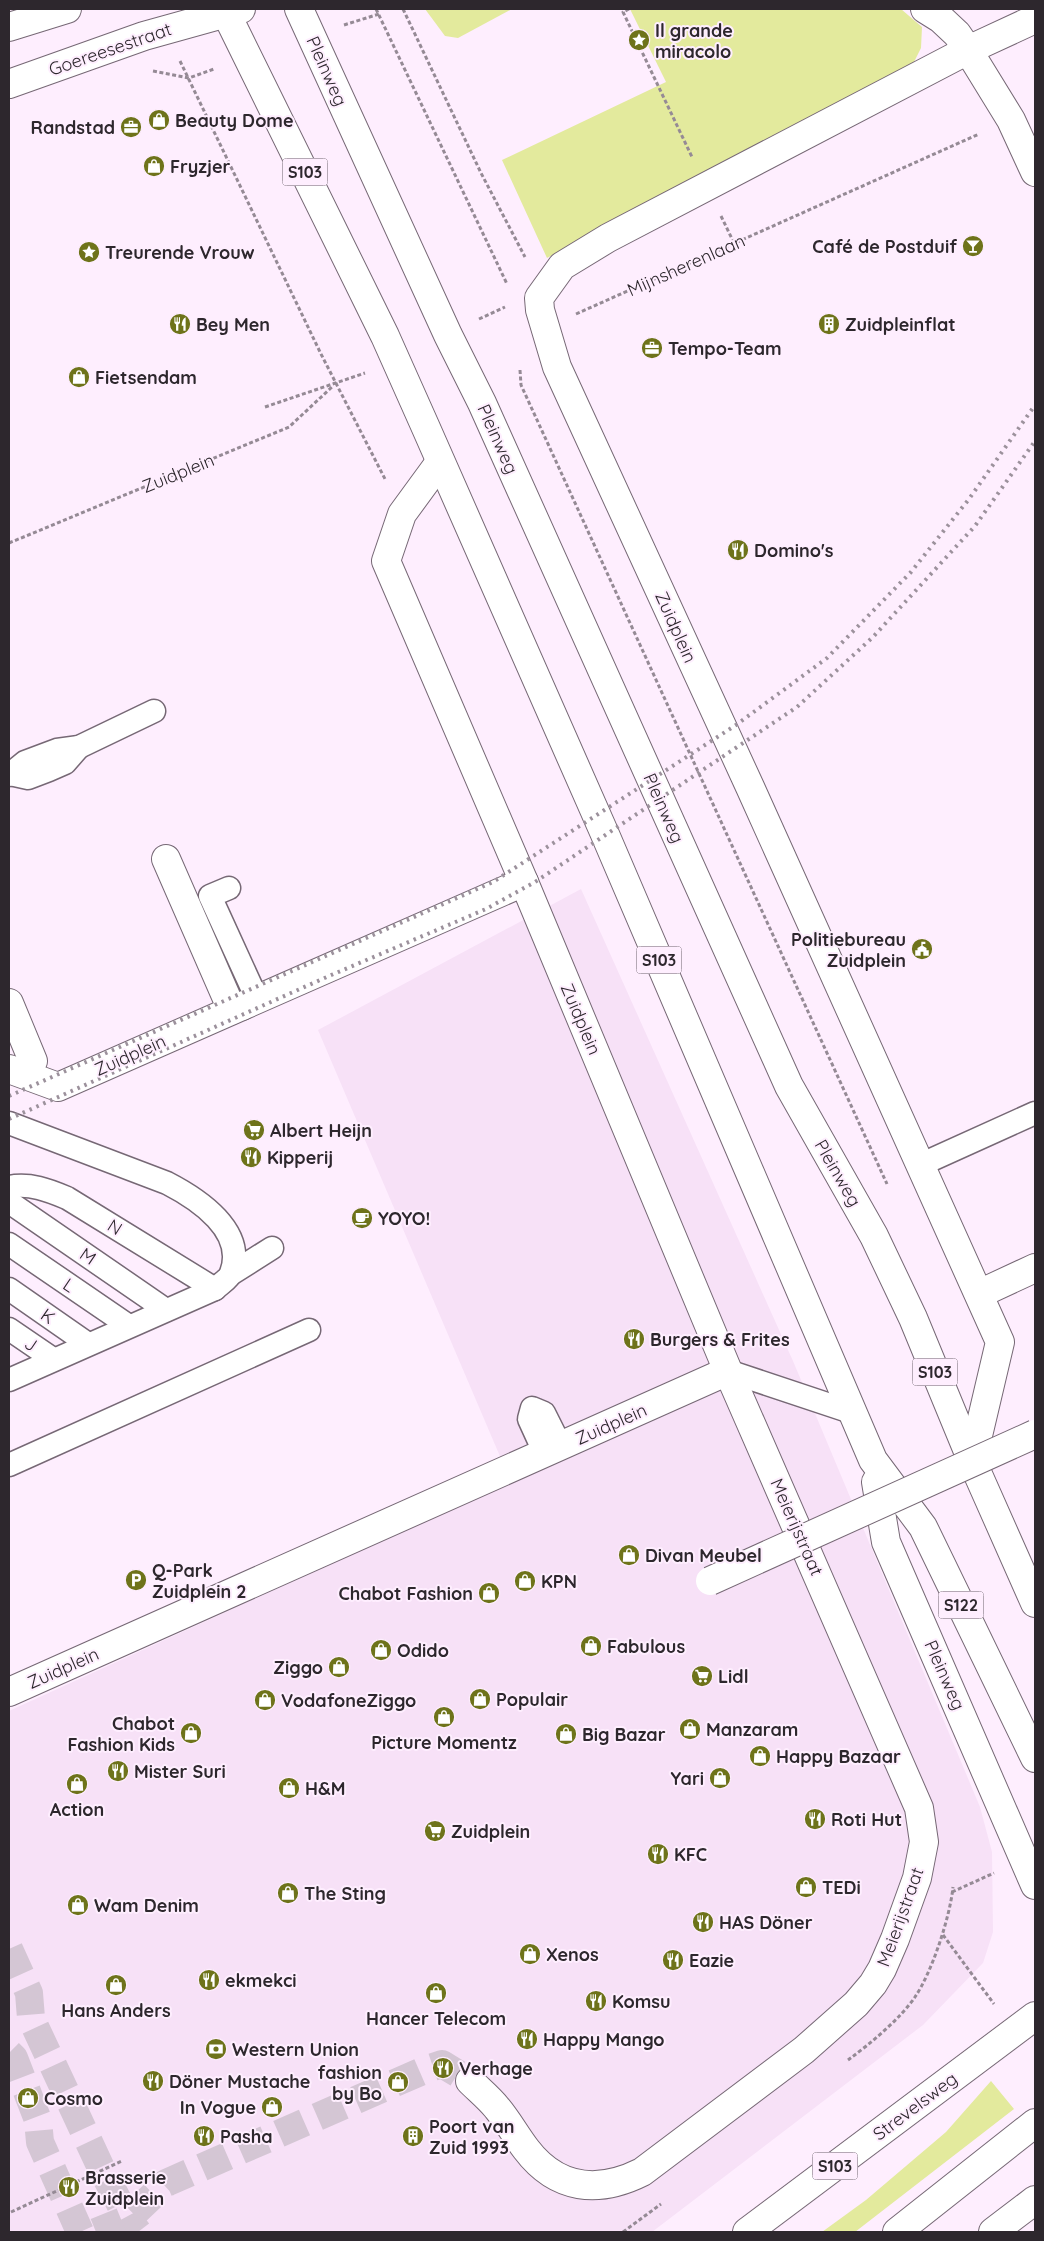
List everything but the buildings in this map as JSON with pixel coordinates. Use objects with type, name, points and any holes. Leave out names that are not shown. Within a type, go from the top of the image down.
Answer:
[{"type":"street","points":[[9,27],[67,9]]},
{"type":"street","name":"Pleinweg","points":[[299,9],[448,335],[482,403],[789,1086],[874,1236],[912,1318],[972,1461],[1035,1603]]},
{"type":"street","points":[[925,9],[941,19],[968,50],[1011,120],[1035,172]]},
{"type":"street","name":"Pleinweg","points":[[230,10],[395,358],[604,832],[850,1412],[873,1460],[923,1526],[1035,1758]]},
{"type":"street","name":"Goereesestraat","points":[[9,84],[164,30],[230,10]]},
{"type":"street","points":[[540,310],[539,298],[562,266],[608,238],[968,50],[1035,19]]},
{"type":"street","name":"Zuidplein","points":[[540,310],[557,367],[750,787],[1000,1342],[972,1461]]},
{"type":"street","name":"Zuidplein","points":[[9,1692],[728,1371],[524,882],[386,561],[402,514],[440,462]]},
{"type":"street","points":[[166,859],[244,1005]]},
{"type":"street","name":"Zuidplein","points":[[18,1072],[58,1087],[524,882]]},
{"type":"street","name":"Zuidplein","points":[[9,1003],[33,1061],[18,1072]]},
{"type":"street","points":[[979,1294],[1035,1268]]},
{"type":"street","name":"Meierijstraat","points":[[470,2081],[498,2109],[537,2162],[554,2175],[578,2184],[602,2186],[620,2182],[642,2172],[804,2050],[834,2025],[856,2004],[882,1969],[905,1914],[922,1860],[923,1828],[919,1808],[728,1371]]},
{"type":"street","points":[[710,1581],[1035,1434]]},
{"type":"street","name":"Pleinweg","points":[[873,1460],[886,1542],[1035,1885]]},
{"type":"street","name":"Strevelsweg","points":[[747,2232],[1029,2018]]},
{"type":"street","points":[[896,2232],[1035,2123]]},
{"type":"street","points":[[993,2232],[1035,2200]]},
{"type":"lane","points":[[10,775],[25,762],[56,750],[79,747],[154,711]]},
{"type":"lane","points":[[229,888],[210,896],[244,1005]]},
{"type":"lane","points":[[920,1165],[1035,1113]]},
{"type":"lane","points":[[9,1124],[167,1183],[188,1194],[206,1208],[226,1230],[231,1239],[234,1257],[223,1282]]},
{"type":"lane","name":"N","points":[[9,1187],[20,1185],[44,1189],[67,1198],[223,1282]]},
{"type":"lane","name":"M","points":[[9,1202],[166,1310]]},
{"type":"lane","name":"L","points":[[9,1244],[129,1326]]},
{"type":"lane","points":[[10,1377],[166,1310],[223,1282],[272,1248]]},
{"type":"lane","name":"K","points":[[9,1289],[88,1344]]},
{"type":"lane","name":"J","points":[[9,1329],[53,1359]]},
{"type":"lane","points":[[9,1464],[309,1330]]},
{"type":"lane","points":[[728,1371],[850,1412]]},
{"type":"path","points":[[404,9],[481,173],[526,259]]},
{"type":"path","points":[[629,9],[623,12],[734,243]]},
{"type":"path","points":[[164,30],[336,384]]},
{"type":"path","name":"Mijnsherenlaan","points":[[448,335],[516,302],[528,309],[540,310],[566,319],[1011,120]]},
{"type":"path","points":[[265,407],[359,376],[395,358]]},
{"type":"path","name":"Zuidplein","points":[[9,543],[289,427],[336,384]]},
{"type":"path","points":[[952,1892],[942,1935],[1029,2018]]},
{"type":"path","points":[[11,2212],[122,2160]]},
{"type":"shaded area","points":[[581,889],[793,1361],[980,1807],[992,1852],[993,1932],[983,1963],[923,2025],[652,2232],[9,2232],[9,1711],[511,1482],[318,1030]]},
{"type":"green space","points":[[425,9],[512,9],[458,38],[445,36]]},
{"type":"green space","points":[[630,9],[901,9],[922,27],[921,48],[913,64],[547,258],[502,160],[666,82]]},
{"type":"green space","points":[[991,2081],[1014,2109],[855,2232],[822,2232],[866,2200],[946,2132]]},
{"type":"tunnel","points":[[9,1949],[29,1993],[31,2018],[102,2170],[128,2219],[138,2232]]},
{"type":"tunnel","points":[[9,2053],[14,2058],[38,2120],[40,2142],[80,2232]]},
{"type":"tunnel","points":[[96,2232],[128,2219],[166,2183],[427,2069],[442,2064],[470,2081]]},
{"type":"railway","points":[[9,1096],[493,882],[736,725],[827,658],[911,572],[969,499],[1035,405]]},
{"type":"railway","points":[[9,1119],[329,976],[486,909],[535,882],[797,707],[873,637],[975,526],[1035,441]]},
{"type":"place","name":"Il grande miracolo","points":[[639,40]]},
{"type":"place","name":"Beauty Dome","points":[[159,120]]},
{"type":"place","name":"Randstad","points":[[131,127]]},
{"type":"place","name":"Fryzjer","points":[[154,166]]},
{"type":"place","name":"Café de Postduif","points":[[973,246]]},
{"type":"place","name":"Treurende Vrouw","points":[[89,252]]},
{"type":"place","name":"Bey Men","points":[[180,324]]},
{"type":"place","name":"Zuidpleinflat","points":[[829,324]]},
{"type":"place","name":"Tempo-Team","points":[[652,348]]},
{"type":"place","name":"Fietsendam","points":[[79,377]]},
{"type":"place","name":"Domino's","points":[[738,550]]},
{"type":"place","name":"Politiebureau Zuidplein","points":[[922,949]]},
{"type":"place","name":"Albert Heijn","points":[[254,1130]]},
{"type":"place","name":"Kipperij","points":[[251,1157]]},
{"type":"place","name":"YOYO!","points":[[362,1218]]},
{"type":"place","name":"Burgers & Frites","points":[[634,1339]]},
{"type":"place","name":"Divan Meubel","points":[[629,1555]]},
{"type":"place","name":"Q-Park Zuidplein 2","points":[[136,1580]]},
{"type":"place","name":"KPN","points":[[525,1581]]},
{"type":"place","name":"Chabot Fashion","points":[[489,1593]]},
{"type":"place","name":"Fabulous","points":[[591,1646]]},
{"type":"place","name":"Odido","points":[[381,1650]]},
{"type":"place","name":"Ziggo","points":[[339,1667]]},
{"type":"place","name":"Lidl","points":[[702,1676]]},
{"type":"place","name":"Populair","points":[[480,1699]]},
{"type":"place","name":"VodafoneZiggo","points":[[265,1700]]},
{"type":"place","name":"Picture Momentz","points":[[444,1717]]},
{"type":"place","name":"Manzaram","points":[[690,1729]]},
{"type":"place","name":"Chabot Fashion Kids","points":[[191,1733]]},
{"type":"place","name":"Big Bazar","points":[[566,1734]]},
{"type":"place","name":"Happy Bazaar","points":[[760,1756]]},
{"type":"place","name":"Mister Suri","points":[[118,1771]]},
{"type":"place","name":"Yari","points":[[720,1778]]},
{"type":"place","name":"Action","points":[[77,1784]]},
{"type":"place","name":"H&M","points":[[289,1788]]},
{"type":"place","name":"Roti Hut","points":[[815,1819]]},
{"type":"place","name":"Zuidplein","points":[[435,1831]]},
{"type":"place","name":"KFC","points":[[658,1854]]},
{"type":"place","name":"TEDi","points":[[806,1887]]},
{"type":"place","name":"The Sting","points":[[288,1893]]},
{"type":"place","name":"Wam Denim","points":[[78,1905]]},
{"type":"place","name":"HAS Döner","points":[[703,1922]]},
{"type":"place","name":"Xenos","points":[[530,1954]]},
{"type":"place","name":"Eazie","points":[[673,1960]]},
{"type":"place","name":"ekmekci","points":[[209,1980]]},
{"type":"place","name":"Hans Anders","points":[[116,1985]]},
{"type":"place","name":"Hancer Telecom","points":[[436,1993]]},
{"type":"place","name":"Komsu","points":[[596,2001]]},
{"type":"place","name":"Happy Mango","points":[[527,2039]]},
{"type":"place","name":"Western Union","points":[[216,2049]]},
{"type":"place","name":"Verhage","points":[[443,2068]]},
{"type":"place","name":"Döner Mustache","points":[[153,2081]]},
{"type":"place","name":"fashion by Bo","points":[[398,2082]]},
{"type":"place","name":"Cosmo","points":[[28,2098]]},
{"type":"place","name":"In Vogue","points":[[272,2107]]},
{"type":"place","name":"Pasha","points":[[204,2136]]},
{"type":"place","name":"Poort van Zuid 1993","points":[[413,2136]]},
{"type":"place","name":"Brasserie Zuidplein","points":[[69,2187]]}]
